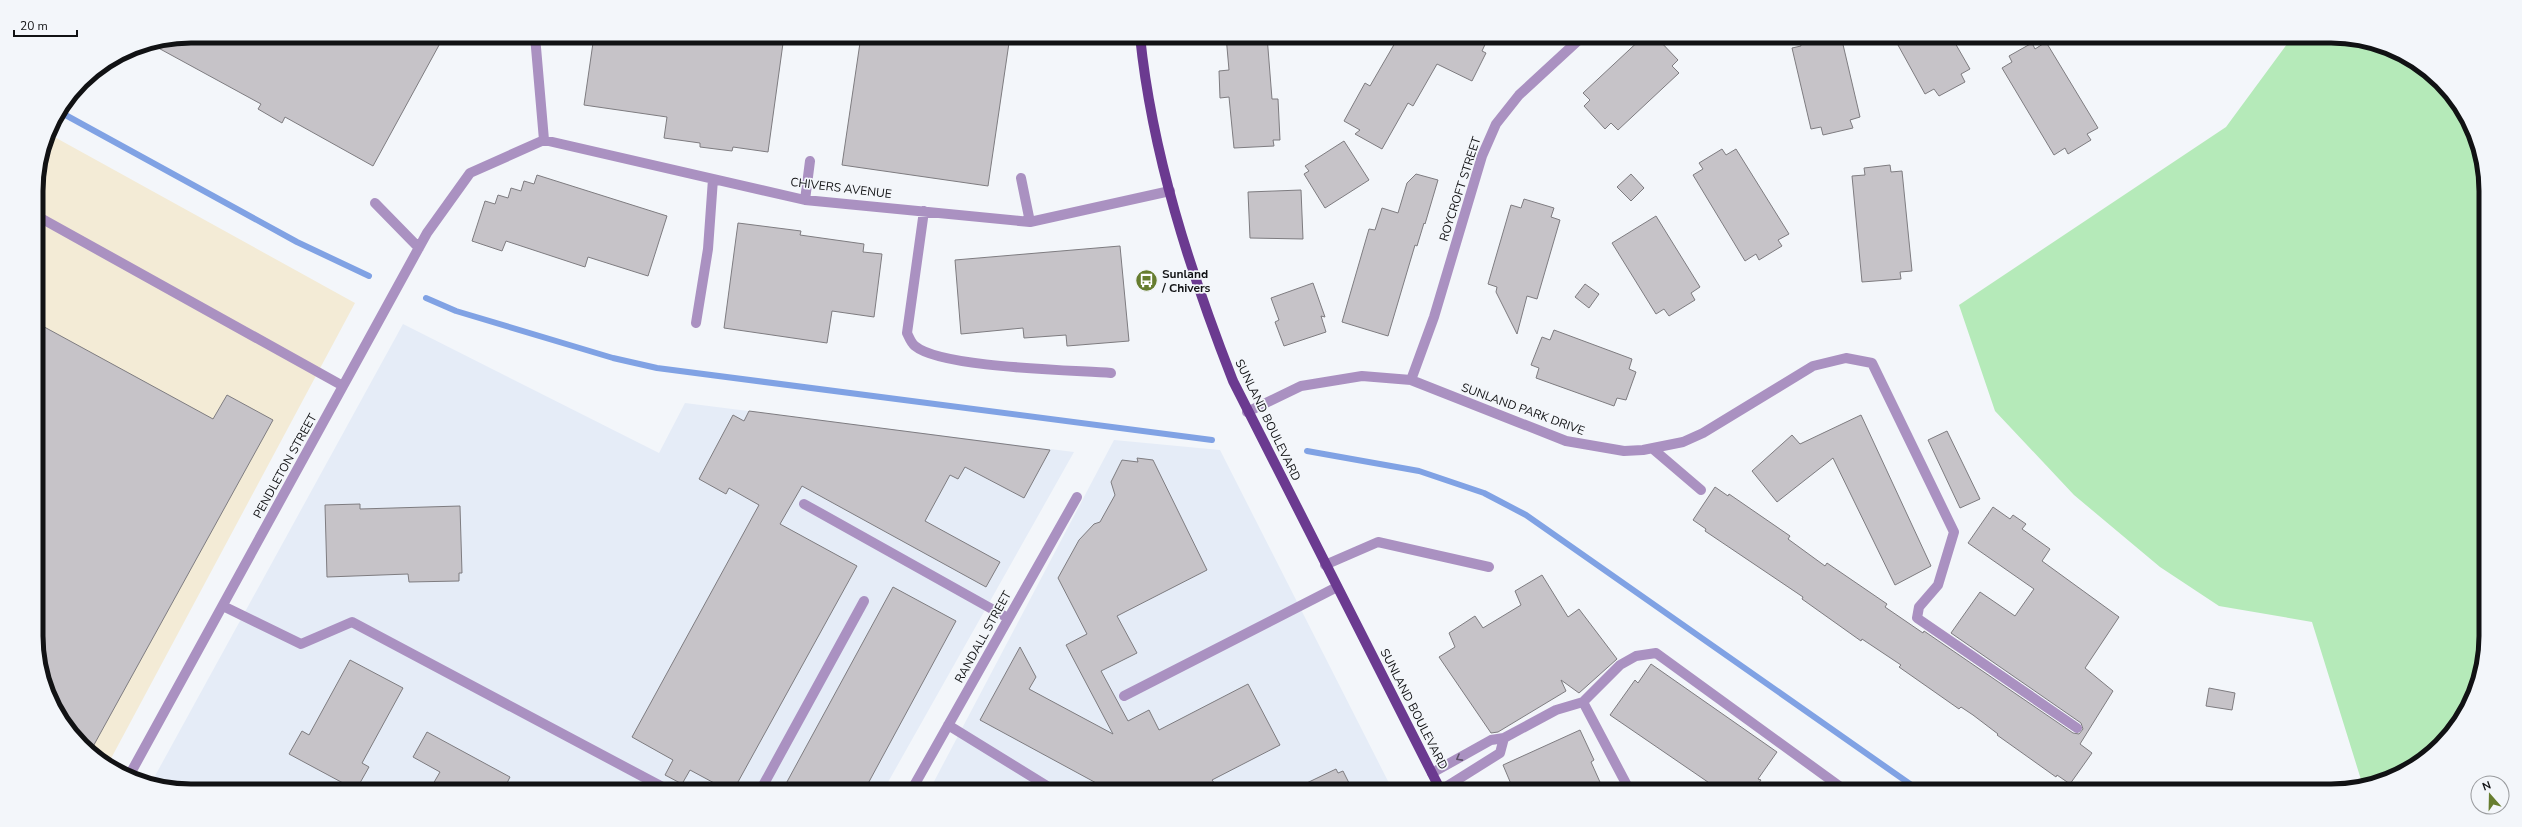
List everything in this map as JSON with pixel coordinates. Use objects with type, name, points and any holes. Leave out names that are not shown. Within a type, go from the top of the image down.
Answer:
[{"type":"main road","name":"SUNLAND BOULEVARD","points":[[1141,43],[1151,109],[1170,191],[1206,313],[1247,412],[1438,784]]},
{"type":"street","points":[[536,43],[544,140]]},
{"type":"street","name":"ROYCROFT STREET","points":[[1411,380],[1434,317],[1482,156],[1496,124],[1518,95],[1575,43]]},
{"type":"street","name":"PENDLETON STREET","points":[[131,772],[426,233],[470,173],[544,140]]},
{"type":"street","name":"CHIVERS AVENUE","points":[[544,140],[805,200],[1030,222],[1170,191]]},
{"type":"street","points":[[805,200],[810,161]]},
{"type":"street","points":[[1021,178],[1030,222]]},
{"type":"street","points":[[696,323],[708,249],[713,179]]},
{"type":"street","points":[[375,203],[419,248]]},
{"type":"street","points":[[924,211],[907,333],[915,346],[924,351],[963,362],[1111,373]]},
{"type":"street","points":[[43,220],[343,386]]},
{"type":"street","name":"SUNLAND PARK DRIVE","points":[[1247,412],[1301,386],[1362,376],[1411,380],[1566,441],[1624,451],[1652,449],[1683,442],[1703,433],[1813,366],[1846,358],[1872,363],[1954,532],[1938,585],[1919,607],[1917,618],[2076,728]]},
{"type":"street","points":[[1652,449],[1701,490]]},
{"type":"street","name":"RANDALL STREET","points":[[915,784],[1077,497]]},
{"type":"street","points":[[804,504],[1008,618]]},
{"type":"street","points":[[1325,565],[1378,542],[1489,567]]},
{"type":"street","points":[[1124,696],[1337,587]]},
{"type":"street","points":[[764,784],[864,601]]},
{"type":"street","points":[[223,606],[301,644],[352,622],[657,784]]},
{"type":"street","points":[[1432,773],[1486,743],[1504,738],[1556,710],[1583,702],[1620,665],[1636,656],[1656,653],[1836,784]]},
{"type":"street","points":[[1583,702],[1626,784]]},
{"type":"street","points":[[948,725],[1044,784]]},
{"type":"street","points":[[1451,784],[1500,753],[1504,738]]},
{"type":"shaded area","points":[[53,136],[355,303],[110,760],[86,741],[63,710],[54,693],[48,674],[43,645],[43,182],[48,153]]},
{"type":"shaded area","points":[[403,324],[659,453],[685,403],[1074,452],[887,784],[182,784],[153,779]]},
{"type":"shaded area","points":[[1114,440],[1220,450],[1389,784],[933,784]]},
{"type":"green space","points":[[2288,43],[2350,44],[2388,54],[2413,68],[2436,86],[2454,109],[2464,126],[2468,134],[2476,162],[2479,182],[2478,655],[2468,693],[2454,718],[2436,741],[2413,759],[2396,769],[2388,773],[2361,781],[2312,622],[2219,606],[2160,567],[2074,495],[1995,411],[1959,305],[2226,127]]},
{"type":"building","points":[[182,43],[440,43],[373,166],[285,117],[282,123],[258,109],[261,104],[157,47]]},
{"type":"building","points":[[593,43],[783,43],[768,152],[733,147],[732,151],[700,147],[700,143],[664,138],[667,117],[584,105]]},
{"type":"building","points":[[860,43],[1009,43],[988,186],[842,165]]},
{"type":"building","points":[[1227,43],[1268,43],[1272,99],[1278,99],[1280,140],[1273,140],[1274,146],[1234,148],[1229,97],[1220,98],[1219,71],[1229,70]]},
{"type":"building","points":[[1395,43],[1486,43],[1482,51],[1486,53],[1472,81],[1437,64],[1413,106],[1408,103],[1382,149],[1355,134],[1360,130],[1344,121],[1365,83],[1370,86]]},
{"type":"building","points":[[1637,43],[1662,43],[1678,60],[1672,66],[1679,73],[1618,130],[1611,123],[1605,129],[1584,106],[1590,100],[1583,93]]},
{"type":"building","points":[[1800,43],[1843,43],[1860,117],[1850,120],[1853,128],[1823,135],[1821,127],[1811,129],[1792,48],[1801,46]]},
{"type":"building","points":[[1897,43],[1955,43],[1970,69],[1961,74],[1965,82],[1939,96],[1934,89],[1925,94]]},
{"type":"building","points":[[2032,43],[2035,49],[2047,43],[2098,128],[2087,134],[2091,140],[2068,154],[2065,148],[2054,155],[2002,68],[2012,62],[2009,56]]},
{"type":"building","points":[[1344,141],[1369,180],[1325,208],[1304,174],[1309,171],[1305,166]]},
{"type":"building","points":[[1722,149],[1726,155],[1736,149],[1789,234],[1778,240],[1782,246],[1759,260],[1756,254],[1745,261],[1693,175],[1703,169],[1699,163]]},
{"type":"building","points":[[1890,165],[1891,172],[1902,171],[1912,271],[1900,272],[1901,279],[1862,282],[1852,176],[1865,175],[1864,168]]},
{"type":"building","points":[[1416,174],[1438,180],[1425,224],[1424,223],[1417,246],[1415,245],[1388,336],[1342,322],[1369,229],[1375,230],[1382,208],[1398,213],[1407,183]]},
{"type":"building","points":[[1631,174],[1644,188],[1631,201],[1617,187]]},
{"type":"building","points":[[537,175],[667,216],[648,276],[588,257],[585,267],[506,241],[502,251],[472,241],[485,201],[495,204],[498,195],[508,198],[511,188],[521,191],[524,181],[534,184]]},
{"type":"building","points":[[1301,190],[1303,239],[1250,238],[1248,192]]},
{"type":"building","points":[[1524,199],[1554,208],[1551,217],[1560,220],[1537,299],[1527,296],[1517,334],[1496,292],[1497,287],[1488,284],[1511,205],[1521,208]]},
{"type":"building","points":[[1656,216],[1700,287],[1691,293],[1695,300],[1669,316],[1664,309],[1656,314],[1612,243]]},
{"type":"building","points":[[738,223],[801,231],[800,235],[864,244],[863,252],[882,254],[874,317],[832,311],[827,343],[724,328]]},
{"type":"building","points":[[1120,246],[1129,341],[1067,346],[1066,335],[1024,338],[1023,328],[961,334],[955,260]]},
{"type":"building","points":[[1313,283],[1325,317],[1321,316],[1326,332],[1284,346],[1275,322],[1279,320],[1271,298]]},
{"type":"building","points":[[1585,284],[1599,294],[1589,308],[1575,297]]},
{"type":"building","points":[[43,326],[213,419],[227,395],[273,420],[93,747],[80,734],[58,701],[48,674],[44,655]]},
{"type":"building","points":[[1554,330],[1632,359],[1629,369],[1636,372],[1626,400],[1617,398],[1614,406],[1536,378],[1539,368],[1531,365],[1542,337],[1550,340]]},
{"type":"building","points":[[749,411],[1050,450],[1024,498],[965,467],[958,479],[950,475],[925,521],[1000,562],[986,587],[802,486],[780,524],[857,566],[737,784],[716,784],[690,770],[682,784],[665,775],[673,760],[632,737],[759,505],[729,488],[726,494],[699,479],[733,415],[744,421]]},
{"type":"building","points":[[1861,415],[1931,566],[1895,585],[1833,458],[1777,502],[1752,471],[1792,435],[1800,444]]},
{"type":"building","points":[[1947,431],[1980,499],[1960,508],[1928,440]]},
{"type":"building","points":[[1137,458],[1153,460],[1207,570],[1117,616],[1137,653],[1101,671],[1128,721],[1149,710],[1159,730],[1248,684],[1280,745],[1212,780],[1215,784],[1098,784],[980,720],[1020,647],[1036,677],[1029,689],[1113,734],[1066,645],[1087,634],[1058,578],[1079,540],[1094,524],[1100,522],[1115,495],[1111,482],[1122,460],[1138,462]]},
{"type":"building","points":[[1715,487],[1728,496],[1729,494],[1790,536],[1788,539],[1825,566],[1827,563],[1887,604],[1885,607],[1923,633],[1924,631],[2073,733],[2079,734],[2083,729],[2081,723],[1951,633],[1980,592],[2015,616],[2034,589],[1968,543],[1993,507],[2010,519],[2013,515],[2026,524],[2022,529],[2050,549],[2042,561],[2119,617],[2085,668],[2113,691],[2080,744],[2092,753],[2070,784],[2057,775],[2056,777],[1997,735],[1998,734],[1973,715],[1961,707],[1959,709],[1899,667],[1901,665],[1862,639],[1861,641],[1802,599],[1803,597],[1705,531],[1706,529],[1693,520]]},
{"type":"building","points":[[360,504],[360,509],[460,506],[462,573],[459,573],[459,581],[409,582],[408,574],[327,577],[325,505]]},
{"type":"building","points":[[1542,575],[1568,617],[1579,609],[1617,659],[1579,693],[1561,680],[1566,691],[1498,732],[1491,733],[1439,657],[1455,647],[1449,633],[1475,616],[1483,628],[1521,605],[1515,591]]},
{"type":"building","points":[[893,587],[956,621],[868,784],[786,784]]},
{"type":"building","points":[[350,660],[403,688],[362,763],[369,767],[359,784],[345,784],[289,754],[302,731],[309,735]]},
{"type":"building","points":[[1651,664],[1777,752],[1758,779],[1761,780],[1758,784],[1711,784],[1610,715],[1635,680],[1638,683]]},
{"type":"building","points":[[2209,688],[2235,693],[2232,710],[2206,706]]},
{"type":"building","points":[[1580,730],[1594,760],[1591,762],[1601,784],[1511,784],[1503,765]]},
{"type":"building","points":[[427,732],[510,777],[506,784],[433,784],[440,772],[413,757]]},
{"type":"building","points":[[1336,769],[1338,773],[1343,771],[1350,784],[1305,784]]},
{"type":"waterway","points":[[65,115],[297,242],[369,276]]},
{"type":"waterway","points":[[426,298],[456,311],[613,358],[657,368],[1212,440]]},
{"type":"waterway","points":[[1307,451],[1419,471],[1484,493],[1526,515],[1910,784]]},
{"type":"place","name":"Sunland / Chivers","points":[[1146,281]]}]
